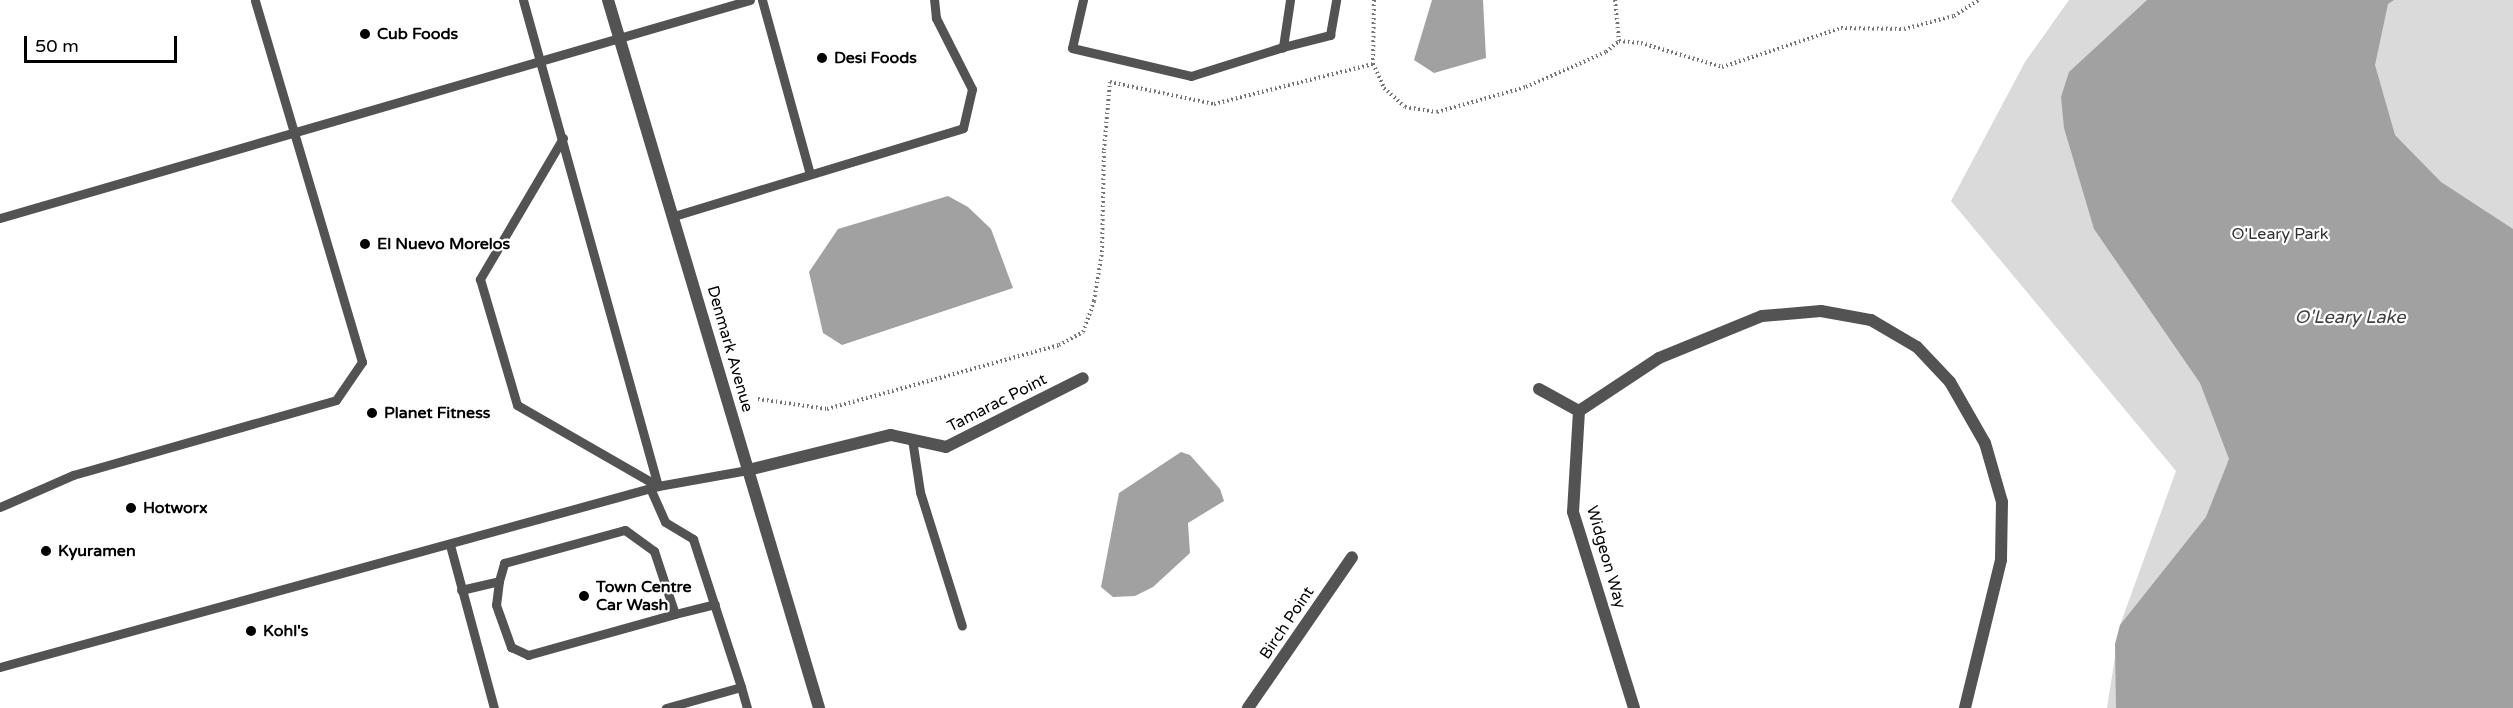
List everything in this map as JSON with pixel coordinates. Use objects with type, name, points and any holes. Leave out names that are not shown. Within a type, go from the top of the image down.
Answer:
[{"type":"street","name":"Denmark Avenue","points":[[608,0],[819,708]]},
{"type":"street","points":[[1539,389],[1579,411],[1659,358],[1762,316],[1821,311],[1871,320],[1917,347],[1950,382],[1985,443],[2002,502],[2001,560],[1965,708]]},
{"type":"street","name":"Tamarac Point","points":[[748,470],[891,435],[946,447],[1083,378]]},
{"type":"street","name":"Widgeon Way","points":[[1579,411],[1573,512],[1634,708]]},
{"type":"street","name":"Birch Point","points":[[1248,708],[1352,556]]},
{"type":"lane","points":[[0,507],[73,476],[336,400],[362,362],[292,132],[255,0]]},
{"type":"lane","points":[[523,0],[563,138],[664,522],[693,539],[747,708]]},
{"type":"lane","points":[[0,218],[541,58],[620,40],[750,0]]},
{"type":"lane","points":[[762,0],[810,174]]},
{"type":"lane","points":[[674,216],[963,128],[972,89],[936,18],[934,0]]},
{"type":"lane","points":[[1083,0],[1072,48],[1191,76],[1330,35],[1336,0]]},
{"type":"lane","points":[[1283,47],[1290,0]]},
{"type":"lane","points":[[563,138],[480,279],[517,405],[654,487]]},
{"type":"lane","points":[[912,439],[920,492],[962,626]]},
{"type":"lane","points":[[0,667],[654,487],[748,470]]},
{"type":"lane","points":[[675,614],[654,551],[625,530],[504,563],[496,605],[512,647],[528,655],[715,604]]},
{"type":"lane","points":[[450,545],[494,708]]},
{"type":"lane","points":[[461,590],[499,581]]},
{"type":"lane","points":[[666,708],[741,687]]},
{"type":"path","points":[[1374,0],[1373,64],[1384,88],[1405,107],[1437,112],[1526,87],[1606,52],[1619,41],[1641,43],[1722,67],[1841,28],[1904,29],[1954,16],[1979,0]]},
{"type":"path","points":[[1615,0],[1619,41]]},
{"type":"path","points":[[758,399],[827,409],[1059,345],[1083,332],[1094,301],[1102,252],[1104,150],[1110,82],[1215,104],[1373,64]]},
{"type":"green space","name":"O'Leary Lake","points":[[2069,0],[2513,0],[2513,708],[2107,708],[2120,625],[2176,471],[1951,201],[2025,62]]},
{"type":"water","points":[[1432,0],[1483,0],[1486,58],[1434,73],[1414,60]]},
{"type":"water","name":"O'Leary Lake","points":[[2147,0],[2394,0],[2388,4],[2375,65],[2395,135],[2441,182],[2513,229],[2513,708],[2116,708],[2115,644],[2120,625],[2206,517],[2229,459],[2200,383],[2094,229],[2064,128],[2061,97],[2069,72]]},
{"type":"water","points":[[948,196],[968,207],[991,229],[1013,288],[842,345],[823,333],[809,272],[838,229]]},
{"type":"water","points":[[1181,452],[1190,455],[1220,489],[1224,501],[1188,523],[1190,553],[1153,587],[1135,596],[1113,597],[1101,587],[1119,493]]},
{"type":"place","name":"Cub Foods","points":[[365,34]]},
{"type":"place","name":"Desi Foods","points":[[822,58]]},
{"type":"place","name":"El Nuevo Morelos","points":[[365,244]]},
{"type":"place","name":"Planet Fitness","points":[[372,413]]},
{"type":"place","name":"Hotworx","points":[[131,508]]},
{"type":"place","name":"Kyuramen","points":[[46,551]]},
{"type":"place","name":"Town Centre Car Wash","points":[[584,596]]},
{"type":"place","name":"Kohl's","points":[[251,631]]},
{"type":"park label","name":"O'Leary Park","points":[[2280,234]]}]
